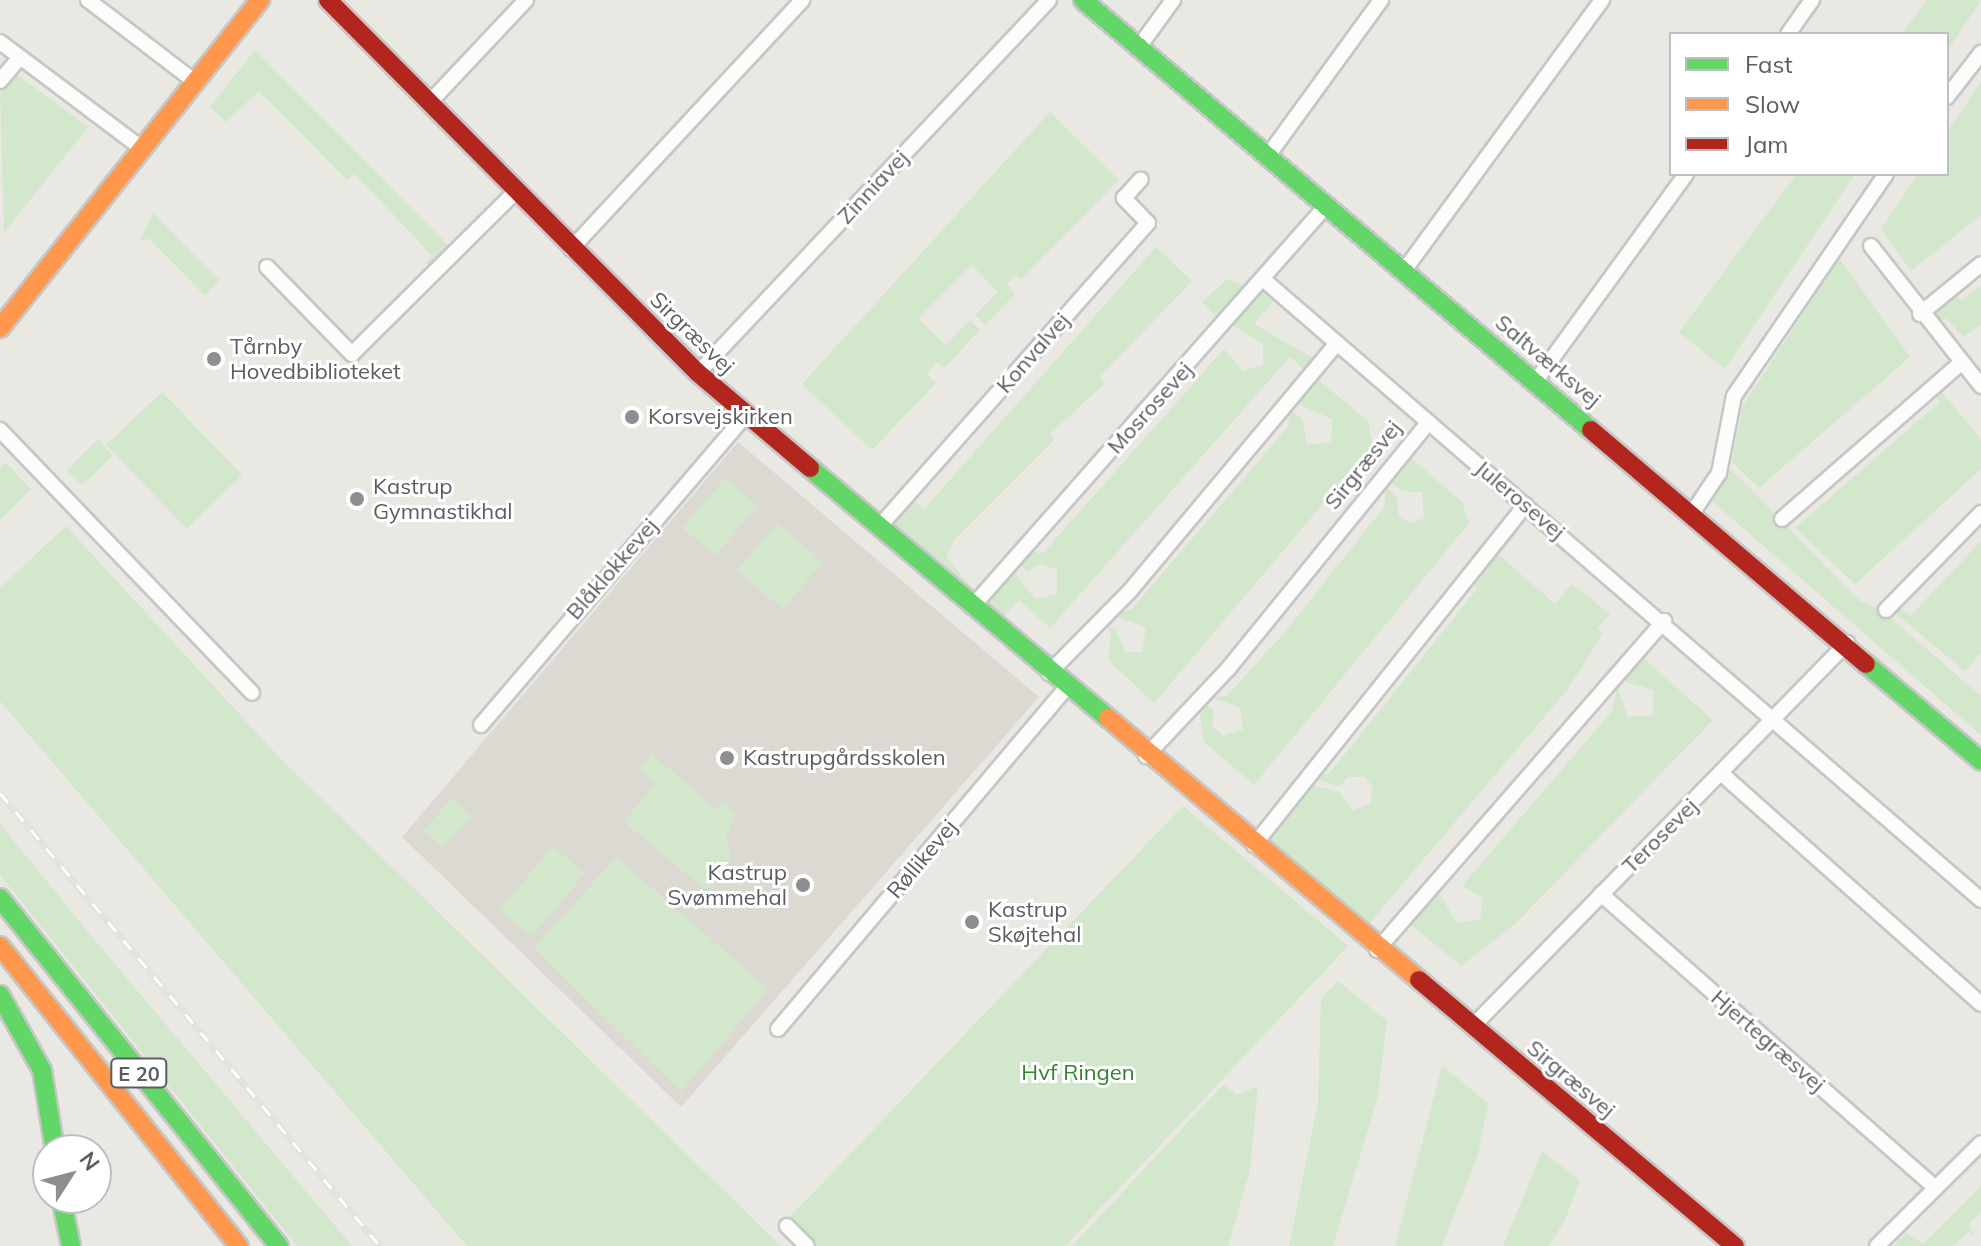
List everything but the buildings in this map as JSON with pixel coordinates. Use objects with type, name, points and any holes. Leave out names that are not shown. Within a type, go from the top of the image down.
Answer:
[{"type":"main road","points":[[0,328],[260,0]]},
{"type":"main road","name":"Sirgræsvej","points":[[328,0],[571,249],[698,373],[1146,756],[1735,1246]]},
{"type":"main road","name":"Saltværksvej","points":[[1083,0],[1403,272],[1693,512],[1981,761]]},
{"type":"main road","name":"E 20","points":[[0,898],[279,1246]]},
{"type":"main road","name":"E 20","points":[[0,946],[239,1246]]},
{"type":"main road","points":[[0,995],[42,1070],[52,1134]]},
{"type":"main road","points":[[64,1214],[71,1246]]},
{"type":"street","points":[[88,0],[194,81]]},
{"type":"street","points":[[430,102],[526,0]]},
{"type":"street","points":[[571,249],[802,0]]},
{"type":"street","name":"Zinniavej","points":[[698,373],[1049,0]]},
{"type":"street","points":[[1139,47],[1173,0]]},
{"type":"street","points":[[1267,157],[1381,0]]},
{"type":"street","points":[[1403,272],[1602,0]]},
{"type":"street","points":[[1789,32],[1812,0]]},
{"type":"street","points":[[0,42],[141,148]]},
{"type":"street","points":[[1949,94],[1981,53]]},
{"type":"street","points":[[0,81],[20,57]]},
{"type":"street","points":[[1535,382],[1685,176]]},
{"type":"street","points":[[1693,512],[1719,473],[1734,396],[1885,176]]},
{"type":"street","name":"Konvalvej","points":[[879,527],[1148,223],[1124,198],[1141,179]]},
{"type":"street","points":[[267,267],[352,354],[516,191]]},
{"type":"street","name":"Mosrosevej","points":[[972,607],[1264,280],[1326,206]]},
{"type":"street","points":[[1871,246],[1920,314],[1981,386]]},
{"type":"street","points":[[1920,314],[1981,264]]},
{"type":"street","name":"Julerosevej","points":[[1264,280],[1664,621],[1774,722],[1981,900]]},
{"type":"street","points":[[1049,673],[1129,592],[1337,343]]},
{"type":"street","points":[[1782,519],[1961,363]]},
{"type":"street","name":"Blåklokkevej","points":[[481,725],[746,415]]},
{"type":"street","name":"Sirgræsvej","points":[[1146,756],[1228,669],[1429,422]]},
{"type":"street","points":[[0,430],[252,693]]},
{"type":"street","points":[[1254,845],[1525,505]]},
{"type":"street","points":[[1886,610],[1981,513]]},
{"type":"street","points":[[1377,950],[1664,621]]},
{"type":"street","name":"Terosevej","points":[[1472,1027],[1774,722],[1847,643]]},
{"type":"street","name":"Røllikevej","points":[[778,1029],[1066,688]]},
{"type":"street","points":[[1722,774],[1981,1004]]},
{"type":"street","name":"Hjertegræsvej","points":[[1601,894],[1935,1187]]},
{"type":"street","points":[[1877,1246],[1981,1143]]},
{"type":"street","points":[[787,1226],[807,1246]]},
{"type":"shaded area","name":"Kastrupgårdsskolen","points":[[738,442],[1039,697],[681,1107],[402,837]]},
{"type":"green space","points":[[1927,0],[1981,0],[1949,48],[1949,32],[1903,32]]},
{"type":"green space","points":[[255,50],[451,248],[435,263],[425,264],[432,256],[377,197],[354,174],[347,180],[259,91],[226,122],[210,107]]},
{"type":"green space","points":[[13,72],[88,127],[4,233],[0,89]]},
{"type":"green space","points":[[1981,82],[1981,215],[1911,271],[1881,229],[1917,176],[1949,176],[1949,129]]},
{"type":"green space","points":[[1050,112],[1119,180],[1021,280],[1016,275],[1007,284],[1015,294],[985,325],[975,315],[998,292],[972,265],[918,319],[946,345],[970,320],[980,330],[944,368],[936,362],[927,374],[936,383],[872,450],[802,384]]},
{"type":"green space","points":[[1796,176],[1854,176],[1725,369],[1679,332]]},
{"type":"green space","points":[[153,213],[219,280],[205,296],[150,239],[140,240]]},
{"type":"green space","points":[[1156,247],[1192,281],[1099,378],[1104,384],[1050,434],[1054,440],[955,539],[946,557],[974,590],[895,523],[914,501],[924,509]]},
{"type":"green space","points":[[1839,258],[1910,357],[1759,488],[1732,462],[1742,407]]},
{"type":"green space","points":[[1227,279],[1244,286],[1217,317],[1202,302]]},
{"type":"green space","points":[[1981,286],[1981,325],[1963,337],[1946,318],[1938,324],[1934,312],[1954,293],[1961,301]]},
{"type":"green space","points":[[1261,292],[1273,301],[1254,324],[1313,358],[1304,369],[1290,357],[1050,628],[1019,600],[1003,617],[986,601],[1013,570],[1035,599],[1057,594],[1057,570],[1042,564],[1028,571],[1019,564],[1029,551],[1043,553],[1224,349],[1243,371],[1263,365],[1263,344],[1232,325]]},
{"type":"green space","points":[[1316,378],[1368,421],[1373,445],[1154,703],[1108,660],[1111,632],[1103,624],[1116,630],[1125,653],[1142,652],[1146,627],[1111,615],[1132,609],[1288,427],[1291,410],[1303,420],[1307,444],[1331,443],[1332,419],[1296,403]]},
{"type":"green space","points":[[1940,390],[1981,439],[1981,469],[1855,584],[1795,528],[1940,402],[1935,395]]},
{"type":"green space","points":[[162,392],[242,475],[187,529],[106,445]]},
{"type":"green space","points":[[98,439],[113,455],[82,485],[67,470]]},
{"type":"green space","points":[[1410,457],[1462,502],[1469,523],[1254,785],[1204,742],[1200,715],[1207,705],[1214,710],[1212,725],[1223,736],[1243,729],[1240,707],[1209,697],[1227,696],[1285,632],[1385,506],[1385,486],[1397,497],[1399,517],[1411,523],[1424,518],[1422,492],[1402,491],[1390,481]]},
{"type":"green space","points":[[5,462],[31,489],[0,520],[0,467]]},
{"type":"green space","points":[[1731,469],[1860,601],[1879,608],[1981,696],[1981,735],[1712,501]]},
{"type":"green space","points":[[725,478],[758,506],[715,556],[682,528]]},
{"type":"green space","points":[[778,523],[823,562],[783,609],[737,570]]},
{"type":"green space","points":[[66,526],[280,758],[781,1246],[467,1246],[0,701],[0,588]]},
{"type":"green space","points":[[1513,528],[1518,531],[1499,555],[1555,604],[1572,584],[1610,614],[1598,628],[1603,634],[1567,690],[1367,926],[1262,838],[1310,785],[1339,792],[1353,810],[1370,804],[1373,787],[1365,777],[1348,777],[1340,786],[1311,778],[1329,774],[1476,590],[1474,575]]},
{"type":"green space","points":[[1981,541],[1981,653],[1965,671],[1896,614],[1901,608],[1910,616]]},
{"type":"green space","points":[[1642,657],[1713,720],[1515,924],[1461,966],[1409,923],[1439,893],[1457,923],[1480,920],[1483,897],[1462,886],[1612,711],[1617,688],[1628,717],[1653,715],[1653,690],[1623,681]]},
{"type":"green space","points":[[652,754],[716,809],[722,802],[736,813],[726,838],[731,856],[712,888],[702,887],[624,822],[655,784],[639,769]]},
{"type":"green space","points":[[452,798],[471,816],[443,848],[423,831]]},
{"type":"green space","name":"Hvf Ringen","points":[[1183,806],[1348,946],[1065,1246],[818,1246],[790,1217]]},
{"type":"green space","points":[[0,824],[352,1246],[297,1246],[0,875]]},
{"type":"green space","points":[[553,846],[585,873],[532,937],[499,910]]},
{"type":"green space","points":[[616,857],[769,989],[681,1092],[534,948]]},
{"type":"green space","points":[[1338,981],[1387,1021],[1378,1096],[1333,1246],[1289,1246],[1318,1103],[1321,998]]},
{"type":"green space","points":[[1442,1066],[1488,1103],[1478,1154],[1442,1246],[1395,1246]]},
{"type":"green space","points":[[1224,1084],[1237,1095],[1258,1086],[1250,1170],[1228,1246],[1072,1246]]},
{"type":"green space","points":[[1542,1151],[1580,1181],[1565,1220],[1549,1246],[1503,1246]]},
{"type":"green space","points":[[1981,1186],[1981,1212],[1969,1224],[1974,1237],[1968,1232],[1954,1246],[1894,1246],[1906,1233],[1923,1244]]},
{"type":"railway","points":[[0,793],[380,1246]]},
{"type":"traffic: fast","points":[[1083,0],[1591,430]]},
{"type":"traffic: fast","points":[[810,468],[1108,718]]},
{"type":"traffic: fast","points":[[1866,664],[1981,761]]},
{"type":"traffic: fast","points":[[0,898],[279,1246]]},
{"type":"traffic: fast","points":[[0,995],[42,1070],[52,1134]]},
{"type":"traffic: fast","points":[[64,1214],[71,1246]]},
{"type":"traffic: slow","points":[[0,328],[260,0]]},
{"type":"traffic: slow","points":[[1108,718],[1419,980]]},
{"type":"traffic: slow","points":[[0,946],[239,1246]]},
{"type":"traffic: jam","points":[[328,0],[698,373],[810,468]]},
{"type":"traffic: jam","points":[[1591,430],[1866,664]]},
{"type":"traffic: jam","points":[[1419,980],[1735,1246]]},
{"type":"place","name":"Tårnby Hovedbiblioteket","points":[[214,359]]},
{"type":"place","name":"Korsvejskirken","points":[[632,417]]},
{"type":"place","name":"Kastrup Gymnastikhal","points":[[357,499]]},
{"type":"place","name":"Kastrupgårdsskolen","points":[[727,758]]},
{"type":"place","name":"Kastrup Svømmehal","points":[[803,885]]},
{"type":"place","name":"Kastrup Skøjtehal","points":[[972,922]]}]
